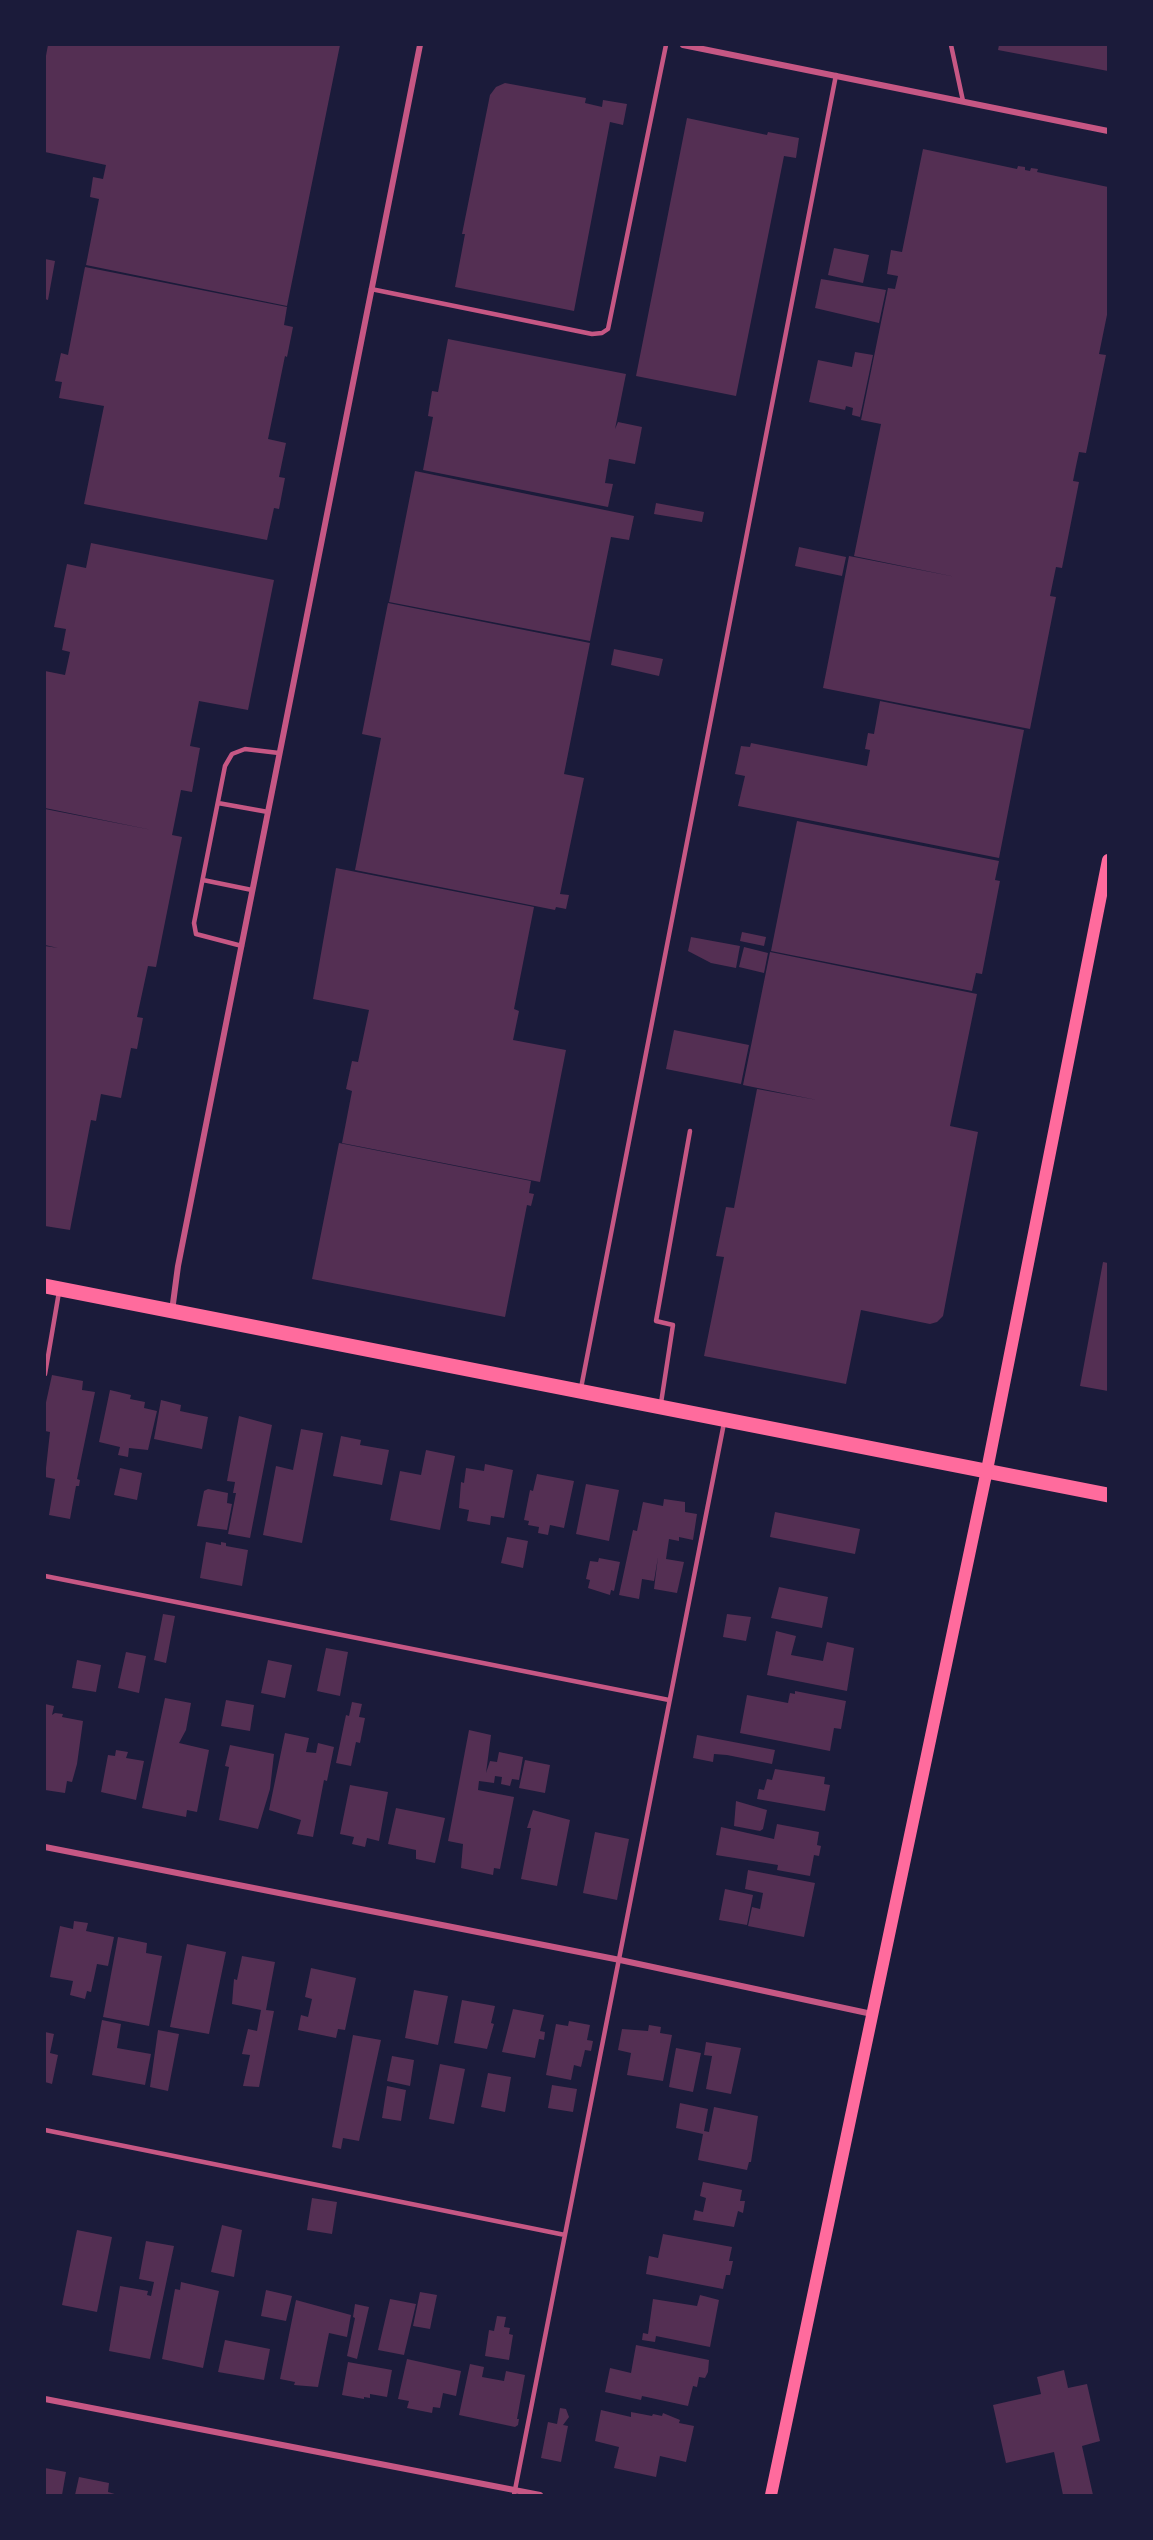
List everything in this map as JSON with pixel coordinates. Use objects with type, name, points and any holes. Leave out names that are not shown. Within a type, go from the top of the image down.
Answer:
[{"type":"main road","points":[[771,2495],[987,1470],[1108,860]]},
{"type":"main road","points":[[52,1287],[1108,1495]]},
{"type":"street","points":[[172,1311],[178,1266],[420,45]]},
{"type":"street","points":[[683,45],[1108,131]]},
{"type":"street","points":[[45,1847],[620,1960],[872,2014]]},
{"type":"street","points":[[45,2399],[514,2493],[540,2495]]},
{"type":"lane","points":[[371,290],[592,334],[602,333],[608,329],[666,45]]},
{"type":"lane","points":[[951,45],[963,101]]},
{"type":"lane","points":[[580,1390],[836,75]]},
{"type":"lane","points":[[242,946],[196,934],[194,922],[225,766],[232,754],[245,749],[279,753]]},
{"type":"lane","points":[[218,803],[268,812]]},
{"type":"lane","points":[[203,880],[252,890]]},
{"type":"lane","points":[[660,1406],[673,1325],[656,1321],[690,1131]]},
{"type":"lane","points":[[45,1374],[52,1287]]},
{"type":"lane","points":[[514,2493],[725,1419]]},
{"type":"lane","points":[[45,1576],[669,1700]]},
{"type":"lane","points":[[45,2130],[565,2235]]},
{"type":"building","points":[[48,45],[340,45],[287,306],[86,265],[99,199],[90,197],[93,177],[103,179],[106,165],[45,152],[45,61]]},
{"type":"building","points":[[999,45],[1108,45],[1108,71],[998,50]]},
{"type":"building","points":[[505,83],[586,98],[585,103],[602,107],[603,100],[627,104],[623,125],[610,122],[574,311],[455,287],[465,234],[462,234],[490,95],[496,87]]},
{"type":"building","points":[[687,118],[767,135],[768,132],[799,138],[796,158],[784,156],[736,396],[636,376]]},
{"type":"building","points":[[923,149],[1017,169],[1018,166],[1030,171],[1031,168],[1038,169],[1037,172],[1108,187],[1108,310],[1099,354],[1106,355],[1086,453],[1079,452],[1076,466],[1073,481],[1079,482],[1062,568],[1056,567],[1050,596],[1056,597],[1030,729],[823,688],[849,556],[956,577],[854,556],[881,424],[861,420],[888,288],[895,289],[898,276],[887,274],[891,250],[902,252]]},
{"type":"building","points":[[834,248],[869,255],[863,283],[828,275]]},
{"type":"building","points":[[45,259],[55,261],[48,300],[45,299]]},
{"type":"building","points":[[85,267],[287,307],[284,325],[293,327],[268,439],[286,443],[279,477],[285,478],[279,509],[274,508],[267,540],[84,504],[104,406],[59,398],[62,382],[55,381],[61,353],[68,355]]},
{"type":"building","points":[[821,279],[886,290],[879,323],[815,308]]},
{"type":"building","points":[[448,339],[626,374],[615,429],[618,422],[642,427],[635,464],[609,459],[605,483],[613,484],[608,507],[423,470],[433,417],[428,416],[432,391],[438,392]]},
{"type":"building","points":[[855,352],[873,355],[860,417],[852,415],[853,408],[846,406],[845,410],[809,402],[818,360],[852,367]]},
{"type":"building","points":[[415,471],[634,516],[629,540],[611,537],[590,641],[389,602]]},
{"type":"building","points":[[656,503],[704,512],[702,522],[654,514]]},
{"type":"building","points":[[91,543],[274,580],[248,710],[199,701],[190,746],[200,748],[192,792],[181,790],[172,835],[182,837],[156,967],[148,966],[137,1017],[143,1018],[137,1049],[131,1048],[121,1098],[101,1094],[96,1121],[91,1120],[70,1230],[45,1226],[45,946],[58,948],[45,945],[45,809],[152,830],[45,808],[45,671],[65,675],[70,652],[62,650],[66,629],[54,627],[67,564],[86,568]]},
{"type":"building","points":[[799,547],[846,557],[842,576],[795,566]]},
{"type":"building","points":[[388,603],[590,643],[564,774],[584,778],[560,894],[569,895],[566,909],[556,907],[555,910],[355,870],[381,738],[362,734]]},
{"type":"building","points":[[614,649],[663,659],[659,676],[611,665]]},
{"type":"building","points":[[880,701],[1024,730],[999,858],[738,806],[745,776],[735,774],[741,746],[750,747],[751,743],[867,766],[870,750],[865,749],[868,733],[874,734]]},
{"type":"building","points":[[797,821],[999,861],[995,880],[1000,881],[982,974],[976,973],[972,991],[771,951]]},
{"type":"building","points":[[336,868],[534,907],[514,1009],[519,1011],[513,1040],[566,1050],[540,1182],[342,1143],[352,1091],[346,1089],[352,1061],[358,1062],[369,1010],[313,999]]},
{"type":"building","points":[[742,932],[766,937],[764,946],[740,941]]},
{"type":"building","points":[[691,937],[740,946],[736,968],[711,963],[688,951]]},
{"type":"building","points":[[744,947],[768,953],[764,973],[739,967]]},
{"type":"building","points":[[770,952],[977,994],[950,1126],[978,1132],[943,1316],[937,1322],[930,1324],[861,1310],[846,1384],[704,1356],[724,1257],[716,1256],[726,1207],[734,1208],[757,1089],[817,1100],[743,1085]]},
{"type":"building","points":[[674,1030],[749,1045],[741,1084],[666,1069]]},
{"type":"building","points":[[339,1143],[531,1181],[529,1193],[534,1194],[531,1206],[527,1205],[505,1317],[312,1279]]},
{"type":"building","points":[[1103,1262],[1108,1263],[1108,1391],[1080,1386]]},
{"type":"building","points":[[52,1375],[83,1381],[82,1390],[95,1392],[77,1479],[80,1480],[79,1486],[76,1486],[70,1519],[49,1515],[55,1479],[45,1477],[50,1432],[45,1431],[45,1407]]},
{"type":"building","points":[[110,1390],[131,1395],[130,1399],[145,1402],[144,1408],[157,1411],[148,1450],[129,1448],[128,1457],[118,1455],[120,1447],[99,1442]]},
{"type":"building","points":[[161,1400],[181,1405],[180,1411],[208,1417],[202,1449],[154,1439]]},
{"type":"building","points":[[239,1416],[272,1425],[250,1538],[228,1534],[236,1493],[233,1493],[235,1482],[227,1481]]},
{"type":"building","points":[[301,1429],[323,1433],[302,1543],[263,1535],[276,1466],[293,1470]]},
{"type":"building","points":[[341,1436],[361,1440],[360,1445],[389,1450],[382,1485],[333,1476]]},
{"type":"building","points":[[426,1450],[455,1456],[440,1530],[390,1520],[400,1471],[421,1475]]},
{"type":"building","points":[[485,1464],[513,1470],[504,1518],[491,1516],[490,1525],[467,1521],[469,1510],[459,1508],[461,1482],[464,1483],[466,1468],[484,1471]]},
{"type":"building","points":[[120,1468],[142,1473],[137,1500],[114,1495]]},
{"type":"building","points":[[537,1474],[574,1481],[564,1528],[550,1525],[548,1535],[538,1533],[539,1527],[528,1525],[529,1521],[524,1520],[530,1490],[533,1491]]},
{"type":"building","points":[[586,1484],[619,1490],[609,1541],[576,1534]]},
{"type":"building","points":[[208,1489],[228,1493],[227,1503],[232,1504],[227,1530],[197,1526],[204,1491]]},
{"type":"building","points":[[664,1499],[685,1502],[685,1512],[697,1514],[693,1540],[679,1537],[679,1541],[669,1539],[666,1559],[684,1562],[677,1593],[654,1589],[658,1557],[654,1581],[642,1579],[639,1599],[619,1595],[633,1530],[637,1531],[643,1502],[663,1506]]},
{"type":"building","points":[[775,1512],[860,1529],[855,1554],[770,1537]]},
{"type":"building","points":[[507,1537],[528,1541],[523,1568],[501,1563]]},
{"type":"building","points":[[206,1542],[221,1545],[221,1542],[226,1543],[226,1546],[248,1550],[242,1586],[200,1578]]},
{"type":"building","points":[[599,1558],[620,1562],[614,1591],[611,1590],[610,1595],[588,1588],[590,1580],[586,1579],[590,1561],[598,1562]]},
{"type":"building","points":[[779,1587],[828,1597],[822,1628],[771,1618]]},
{"type":"building","points":[[163,1614],[175,1616],[166,1663],[154,1660]]},
{"type":"building","points":[[727,1614],[751,1617],[746,1641],[723,1637]]},
{"type":"building","points":[[776,1631],[796,1636],[791,1655],[823,1661],[827,1642],[854,1648],[847,1691],[767,1675]]},
{"type":"building","points":[[326,1648],[348,1652],[340,1696],[317,1691]]},
{"type":"building","points":[[126,1652],[146,1656],[139,1693],[118,1688]]},
{"type":"building","points":[[77,1660],[101,1665],[96,1692],[72,1688]]},
{"type":"building","points":[[268,1660],[292,1665],[285,1698],[261,1693]]},
{"type":"building","points":[[795,1691],[846,1701],[841,1729],[834,1728],[830,1751],[740,1733],[747,1695],[788,1703],[790,1693],[795,1694]]},
{"type":"building","points":[[165,1698],[191,1703],[186,1730],[179,1743],[209,1750],[197,1812],[187,1810],[186,1817],[142,1808]]},
{"type":"building","points":[[226,1700],[254,1705],[250,1731],[221,1726]]},
{"type":"building","points":[[352,1702],[362,1704],[359,1717],[365,1718],[360,1743],[356,1742],[351,1766],[336,1763],[346,1715],[349,1716]]},
{"type":"building","points":[[45,1704],[54,1706],[52,1715],[63,1714],[62,1717],[83,1721],[77,1764],[72,1782],[67,1781],[65,1793],[45,1790]]},
{"type":"building","points":[[469,1730],[491,1735],[486,1773],[490,1761],[497,1762],[499,1752],[523,1757],[519,1780],[512,1779],[510,1786],[501,1784],[502,1777],[495,1776],[494,1783],[479,1781],[478,1790],[514,1797],[500,1869],[494,1868],[493,1875],[461,1868],[463,1844],[448,1841]]},
{"type":"building","points":[[285,1733],[309,1738],[306,1752],[316,1753],[318,1743],[334,1747],[327,1781],[324,1780],[313,1837],[297,1834],[301,1820],[269,1810]]},
{"type":"building","points":[[697,1735],[775,1750],[772,1764],[714,1754],[713,1762],[693,1758]]},
{"type":"building","points":[[230,1745],[274,1754],[270,1789],[258,1829],[219,1820],[229,1767],[225,1766]]},
{"type":"building","points":[[116,1750],[128,1752],[126,1758],[144,1761],[136,1800],[101,1792],[108,1755],[115,1756]]},
{"type":"building","points":[[525,1760],[550,1765],[545,1793],[519,1788]]},
{"type":"building","points":[[775,1769],[825,1777],[824,1784],[830,1785],[825,1811],[757,1799],[759,1789],[764,1790],[767,1779],[772,1780]]},
{"type":"building","points":[[350,1785],[388,1792],[379,1841],[367,1838],[365,1847],[352,1844],[354,1837],[340,1834]]},
{"type":"building","points":[[736,1801],[767,1810],[763,1829],[760,1831],[734,1826]]},
{"type":"building","points":[[396,1808],[445,1818],[435,1863],[416,1859],[416,1850],[388,1844]]},
{"type":"building","points":[[533,1810],[570,1820],[557,1886],[521,1879],[531,1828],[527,1828]]},
{"type":"building","points":[[777,1824],[819,1832],[817,1845],[821,1846],[819,1856],[814,1855],[810,1876],[777,1870],[778,1865],[716,1855],[721,1827],[774,1839]]},
{"type":"building","points":[[595,1832],[629,1839],[617,1900],[583,1893]]},
{"type":"building","points":[[748,1870],[815,1883],[804,1937],[748,1926],[752,1907],[760,1909],[763,1893],[745,1889]]},
{"type":"building","points":[[725,1889],[753,1895],[747,1925],[719,1920]]},
{"type":"building","points":[[74,1921],[88,1923],[86,1931],[114,1937],[108,1966],[97,1964],[91,1992],[87,1991],[85,1999],[70,1995],[73,1981],[50,1977],[60,1926],[73,1929]]},
{"type":"building","points":[[118,1937],[147,1943],[146,1953],[162,1956],[149,2026],[103,2017]]},
{"type":"building","points":[[187,1944],[226,1952],[209,2034],[170,2027]]},
{"type":"building","points":[[242,1956],[275,1962],[266,2010],[274,2011],[259,2087],[243,2086],[250,2055],[242,2054],[248,2029],[257,2031],[261,2010],[232,2004],[234,1979],[237,1980]]},
{"type":"building","points":[[311,1968],[356,1978],[345,2030],[338,2029],[336,2038],[298,2030],[301,2015],[308,2017],[312,1999],[305,1997]]},
{"type":"building","points":[[414,1990],[448,1996],[438,2045],[405,2038]]},
{"type":"building","points":[[462,2000],[495,2006],[491,2023],[494,2024],[487,2049],[454,2043]]},
{"type":"building","points":[[513,2009],[544,2015],[540,2031],[545,2032],[544,2040],[539,2039],[535,2058],[502,2052]]},
{"type":"building","points":[[102,2020],[121,2024],[117,2048],[151,2054],[145,2085],[92,2075]]},
{"type":"building","points":[[569,2021],[590,2025],[587,2040],[593,2041],[591,2051],[585,2050],[581,2067],[574,2065],[571,2080],[546,2075],[556,2024],[568,2026]]},
{"type":"building","points":[[649,2025],[661,2027],[660,2033],[672,2035],[663,2081],[627,2075],[631,2053],[618,2050],[622,2029],[648,2031]]},
{"type":"building","points":[[158,2030],[179,2034],[168,2091],[150,2087]]},
{"type":"building","points":[[45,2032],[54,2034],[50,2053],[58,2055],[52,2084],[45,2082]]},
{"type":"building","points":[[353,2035],[381,2040],[359,2141],[343,2138],[341,2149],[332,2147]]},
{"type":"building","points":[[706,2042],[741,2048],[731,2094],[706,2089],[712,2056],[704,2055]]},
{"type":"building","points":[[676,2048],[701,2053],[693,2092],[669,2087]]},
{"type":"building","points":[[392,2056],[414,2060],[410,2086],[387,2081]]},
{"type":"building","points":[[440,2064],[465,2069],[454,2124],[429,2119]]},
{"type":"building","points":[[488,2073],[511,2077],[505,2112],[481,2107]]},
{"type":"building","points":[[552,2085],[577,2089],[573,2112],[548,2108]]},
{"type":"building","points":[[387,2086],[406,2090],[401,2121],[382,2118]]},
{"type":"building","points":[[680,2103],[708,2109],[704,2131],[709,2132],[714,2107],[758,2116],[751,2162],[747,2170],[698,2160],[703,2134],[676,2128]]},
{"type":"building","points":[[703,2182],[742,2190],[740,2201],[745,2201],[743,2213],[738,2211],[734,2227],[693,2220],[695,2210],[703,2212],[706,2198],[700,2196]]},
{"type":"building","points":[[312,2198],[337,2202],[332,2234],[307,2230]]},
{"type":"building","points":[[222,2225],[242,2230],[234,2277],[211,2272]]},
{"type":"building","points":[[77,2230],[112,2237],[97,2312],[62,2305]]},
{"type":"building","points":[[663,2234],[732,2247],[729,2261],[733,2261],[730,2275],[726,2275],[723,2289],[646,2274],[649,2256],[658,2258]]},
{"type":"building","points":[[146,2241],[174,2246],[150,2359],[109,2351],[120,2286],[148,2291],[147,2295],[151,2296],[154,2282],[139,2279]]},
{"type":"building","points":[[181,2282],[219,2291],[203,2368],[162,2359],[175,2289],[180,2290]]},
{"type":"building","points":[[266,2290],[292,2296],[286,2321],[261,2316]]},
{"type":"building","points":[[420,2292],[437,2295],[430,2329],[413,2326]]},
{"type":"building","points":[[700,2295],[719,2300],[710,2347],[656,2336],[655,2342],[642,2340],[643,2333],[648,2334],[653,2299],[697,2306]]},
{"type":"building","points":[[390,2299],[416,2304],[404,2355],[378,2350]]},
{"type":"building","points":[[296,2300],[351,2315],[347,2337],[329,2333],[318,2387],[294,2385],[295,2382],[280,2379]]},
{"type":"building","points":[[355,2304],[369,2307],[357,2359],[347,2356],[355,2318],[353,2317]]},
{"type":"building","points":[[497,2316],[506,2317],[504,2327],[510,2328],[509,2334],[513,2335],[509,2360],[485,2356],[489,2330],[494,2331]]},
{"type":"building","points":[[225,2340],[270,2349],[264,2380],[218,2372]]},
{"type":"building","points":[[636,2345],[709,2360],[708,2372],[705,2378],[699,2377],[697,2387],[693,2386],[688,2406],[642,2396],[641,2400],[605,2392],[610,2368],[631,2373]]},
{"type":"building","points":[[407,2359],[461,2371],[456,2396],[443,2393],[440,2408],[433,2407],[432,2413],[407,2408],[409,2401],[398,2399]]},
{"type":"building","points":[[348,2362],[392,2370],[387,2397],[370,2394],[370,2398],[364,2397],[364,2399],[342,2395]]},
{"type":"building","points":[[470,2364],[484,2367],[482,2377],[504,2381],[506,2371],[525,2375],[517,2419],[519,2419],[518,2425],[515,2427],[459,2415]]},
{"type":"building","points":[[1064,2370],[1068,2388],[1087,2384],[1100,2441],[1082,2446],[1093,2495],[1063,2495],[1054,2452],[1006,2463],[993,2405],[1041,2394],[1037,2377]]},
{"type":"building","points":[[560,2408],[566,2409],[569,2417],[563,2425],[568,2426],[561,2462],[541,2458],[548,2422],[557,2424]]},
{"type":"building","points":[[601,2410],[631,2417],[631,2412],[652,2416],[653,2414],[662,2416],[663,2413],[680,2420],[679,2423],[694,2426],[686,2462],[660,2456],[656,2477],[614,2468],[619,2447],[595,2441]]},
{"type":"building","points":[[45,2468],[66,2472],[62,2495],[45,2495]]},
{"type":"building","points":[[79,2477],[109,2483],[108,2492],[118,2495],[75,2495]]}]
